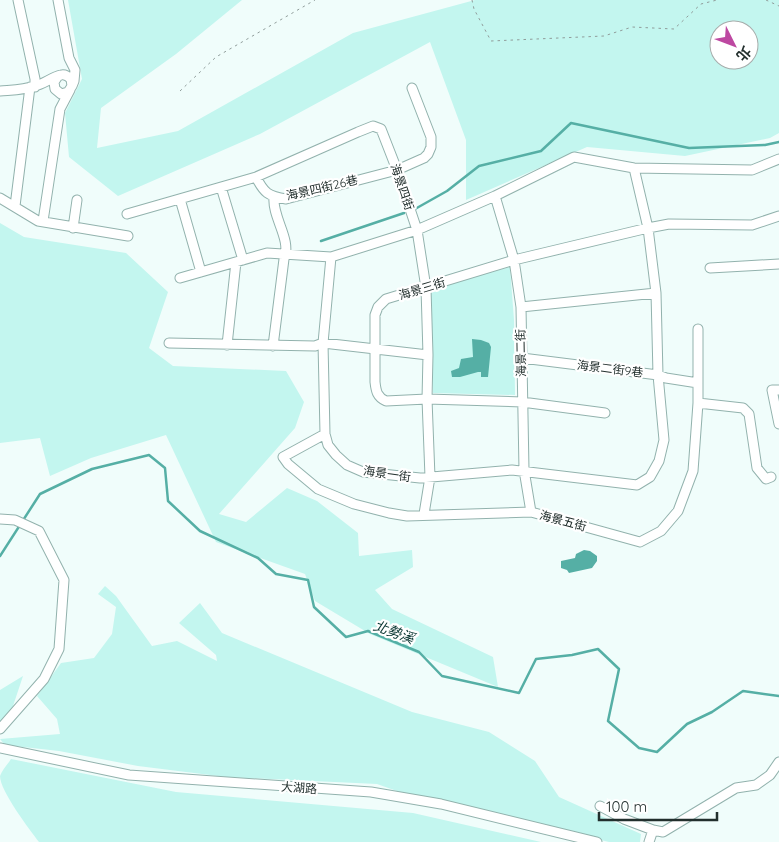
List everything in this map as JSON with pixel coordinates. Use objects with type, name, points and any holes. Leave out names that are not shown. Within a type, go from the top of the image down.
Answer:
[{"type":"street","points":[[15,206],[32,87],[35,79],[18,0]]},
{"type":"street","points":[[43,221],[60,109],[74,81],[75,70],[69,58],[58,0]]},
{"type":"street","points":[[57,92],[53,86],[54,82],[66,68],[69,58]]},
{"type":"street","points":[[0,91],[32,87],[65,75],[71,79],[71,88],[64,94],[32,87]]},
{"type":"street","name":"海景四街26巷","points":[[256,177],[266,193],[274,197],[286,199],[397,170],[424,158],[431,147],[431,137],[412,88]]},
{"type":"street","name":"海景四街","points":[[127,214],[256,177],[373,126],[380,129],[397,170],[417,230],[426,288],[430,477],[424,514]]},
{"type":"street","points":[[180,278],[267,253],[331,257],[417,230],[495,196],[574,157],[634,168],[752,170],[779,159]]},
{"type":"street","name":"海景一街","points":[[331,257],[323,343],[325,434],[328,445],[348,465],[363,472],[420,478],[524,470],[636,485],[650,477],[659,461],[664,440],[658,375],[656,293],[648,228],[634,168]]},
{"type":"street","points":[[221,187],[239,261],[227,345]]},
{"type":"street","name":"海景二街","points":[[495,196],[514,260],[521,307],[524,470],[531,512]]},
{"type":"street","points":[[273,346],[287,246],[273,205],[274,197]]},
{"type":"street","points":[[0,198],[38,221],[128,236]]},
{"type":"street","points":[[180,199],[201,272]]},
{"type":"street","points":[[73,228],[76,200]]},
{"type":"street","name":"海景三街","points":[[604,413],[522,402],[427,399],[386,401],[381,399],[376,391],[375,382],[375,315],[378,307],[386,299],[514,260],[648,228],[669,224],[752,225],[779,216]]},
{"type":"street","points":[[710,268],[779,264]]},
{"type":"street","points":[[521,307],[656,293]]},
{"type":"street","name":"海景五街","points":[[325,434],[283,456],[288,464],[314,487],[354,504],[407,516],[531,512],[640,542],[662,531],[678,511],[693,471],[698,403],[698,329]]},
{"type":"street","points":[[169,343],[273,346],[315,346],[323,343],[428,356]]},
{"type":"street","name":"海景二街9巷","points":[[522,358],[658,375],[698,383]]},
{"type":"street","points":[[779,390],[772,390],[779,424]]},
{"type":"street","points":[[698,403],[743,408],[749,414],[757,468],[766,479],[771,477]]},
{"type":"street","points":[[0,519],[17,521],[39,531],[64,580],[59,649],[44,679],[0,729]]},
{"type":"street","name":"大湖路","points":[[0,748],[129,775],[371,792],[441,804],[597,842]]},
{"type":"street","points":[[600,806],[624,819],[663,832],[736,788],[756,785],[770,775],[779,762]]},
{"type":"street","points":[[649,842],[653,830]]},
{"type":"path","points":[[180,92],[216,56],[315,0]]},
{"type":"path","points":[[472,0],[474,9],[491,42],[604,36],[632,27],[674,29],[701,4],[717,0]]},
{"type":"path","points":[[766,0],[779,6]]},
{"type":"shaded area","points":[[68,0],[242,0],[176,54],[101,108],[97,148],[178,131],[353,33],[475,0],[779,0],[779,133],[770,138],[685,156],[587,147],[466,200],[466,140],[430,42],[260,134],[118,196],[69,157],[65,113],[82,79]]},
{"type":"shaded area","points":[[0,223],[24,237],[126,253],[168,292],[149,348],[173,366],[286,371],[304,402],[295,428],[219,514],[246,522],[287,488],[317,501],[358,533],[359,556],[412,550],[413,567],[375,590],[392,609],[493,657],[498,687],[370,634],[315,601],[305,574],[216,542],[166,435],[91,458],[50,476],[40,438],[0,443]]},
{"type":"shaded area","points":[[510,267],[514,320],[515,395],[433,393],[430,289]]},
{"type":"shaded area","points":[[105,586],[116,596],[152,646],[177,641],[217,661],[216,655],[179,623],[200,603],[222,633],[412,712],[489,732],[535,761],[559,797],[641,834],[640,842],[609,842],[411,796],[377,784],[226,777],[138,766],[59,751],[5,745],[0,739],[60,734],[57,719],[37,696],[61,663],[94,658],[112,634],[116,607],[98,594]]},
{"type":"shaded area","points":[[23,676],[11,712],[0,723],[0,690]]},
{"type":"shaded area","points":[[11,759],[176,792],[413,813],[541,842],[39,842],[16,810],[1,783],[0,776]]},
{"type":"water","points":[[472,339],[489,343],[491,347],[488,377],[481,377],[481,372],[478,372],[460,377],[452,377],[451,371],[459,368],[461,359],[473,357]]},
{"type":"water","points":[[584,550],[590,551],[597,556],[597,561],[592,568],[569,573],[561,568],[561,561],[575,558],[576,554]]},
{"type":"waterway","points":[[415,209],[447,191],[479,166],[541,151],[571,123],[689,148],[765,145],[779,142]]},
{"type":"waterway","points":[[321,241],[404,213]]},
{"type":"waterway","name":"北勢溪","points":[[0,556],[40,494],[92,469],[149,455],[165,468],[168,501],[200,531],[258,558],[276,574],[308,580],[314,607],[346,637],[368,631],[419,652],[442,676],[519,693],[536,659],[572,655],[598,649],[619,669],[608,721],[639,748],[657,752],[687,724],[712,712],[743,691],[779,696]]}]
